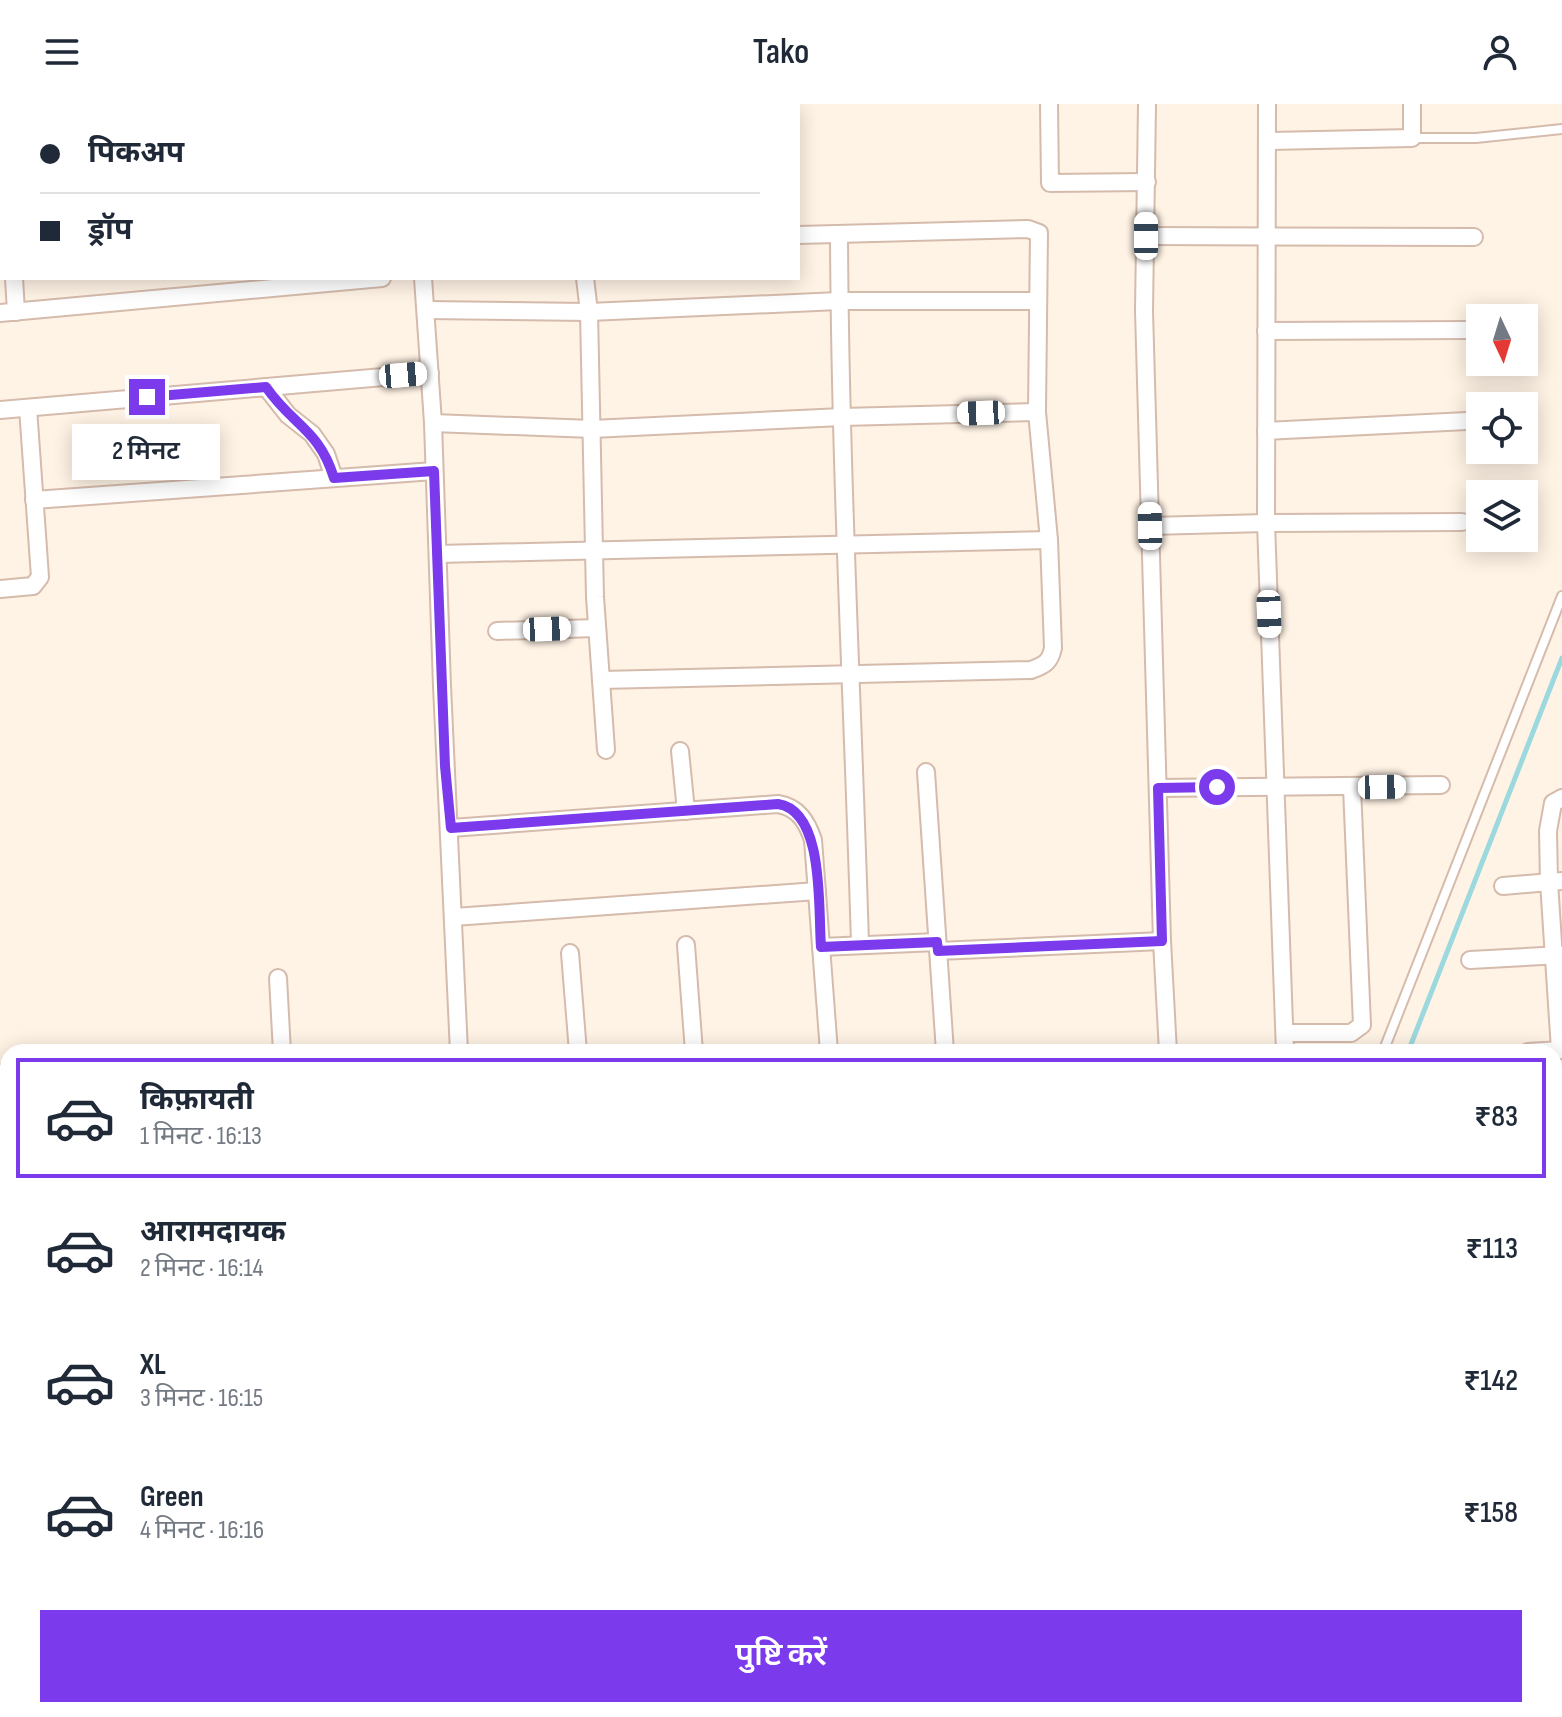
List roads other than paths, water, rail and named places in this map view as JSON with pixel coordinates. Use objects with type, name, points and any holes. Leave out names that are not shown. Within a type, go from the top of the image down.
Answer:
[{"type":"street","points":[[1049,104],[1050,183],[1147,182]]},
{"type":"street","points":[[1147,104],[1144,311],[1168,1044]]},
{"type":"street","points":[[1267,104],[1266,523],[1285,1044]]},
{"type":"street","points":[[1267,141],[1412,138],[1412,104]]},
{"type":"street","points":[[601,680],[1031,670],[1051,659],[1049,540],[1037,412],[1040,237],[1034,230],[800,235]]},
{"type":"street","points":[[839,234],[845,546],[860,944]]},
{"type":"street","points":[[1146,236],[1474,237]]},
{"type":"street","points":[[14,280],[8,312],[360,280]]},
{"type":"street","points":[[423,280],[433,423],[459,1044]]},
{"type":"street","points":[[585,280],[589,312],[597,628],[606,750]]},
{"type":"street","points":[[426,310],[589,312],[839,301],[1037,301]]},
{"type":"street","points":[[1266,331],[1466,330]]},
{"type":"street","points":[[0,410],[430,373]]},
{"type":"street","points":[[266,387],[288,415],[312,434],[326,454],[334,478]]},
{"type":"street","points":[[0,589],[33,586],[39,581],[28,408]]},
{"type":"street","points":[[433,423],[592,429],[842,417],[1037,412]]},
{"type":"street","points":[[1266,431],[1466,421]]},
{"type":"street","points":[[34,500],[434,471]]},
{"type":"street","points":[[1150,526],[1462,522]]},
{"type":"street","points":[[438,554],[1049,540]]},
{"type":"street","points":[[497,631],[597,628]]},
{"type":"street","points":[[680,751],[686,811]]},
{"type":"street","points":[[926,772],[944,1044]]},
{"type":"street","points":[[1158,788],[1441,785]]},
{"type":"street","points":[[1285,1033],[1351,1033],[1358,1031],[1362,1025],[1352,787]]},
{"type":"street","points":[[1561,1044],[1550,811],[1553,803],[1562,798]]},
{"type":"street","points":[[451,828],[778,804],[789,806],[810,830],[828,1044]]},
{"type":"street","points":[[1503,886],[1555,881]]},
{"type":"street","points":[[454,917],[817,891]]},
{"type":"street","points":[[821,947],[1162,941]]},
{"type":"street","points":[[686,945],[693,1044]]},
{"type":"street","points":[[570,953],[577,1044]]},
{"type":"street","points":[[1470,960],[1558,955]]},
{"type":"street","points":[[278,978],[282,1044]]},
{"type":"lane","points":[[1412,138],[1476,138],[1562,129]]},
{"type":"lane","points":[[1386,1044],[1562,596]]},
{"type":"waterway","points":[[1411,1044],[1562,658]]}]
